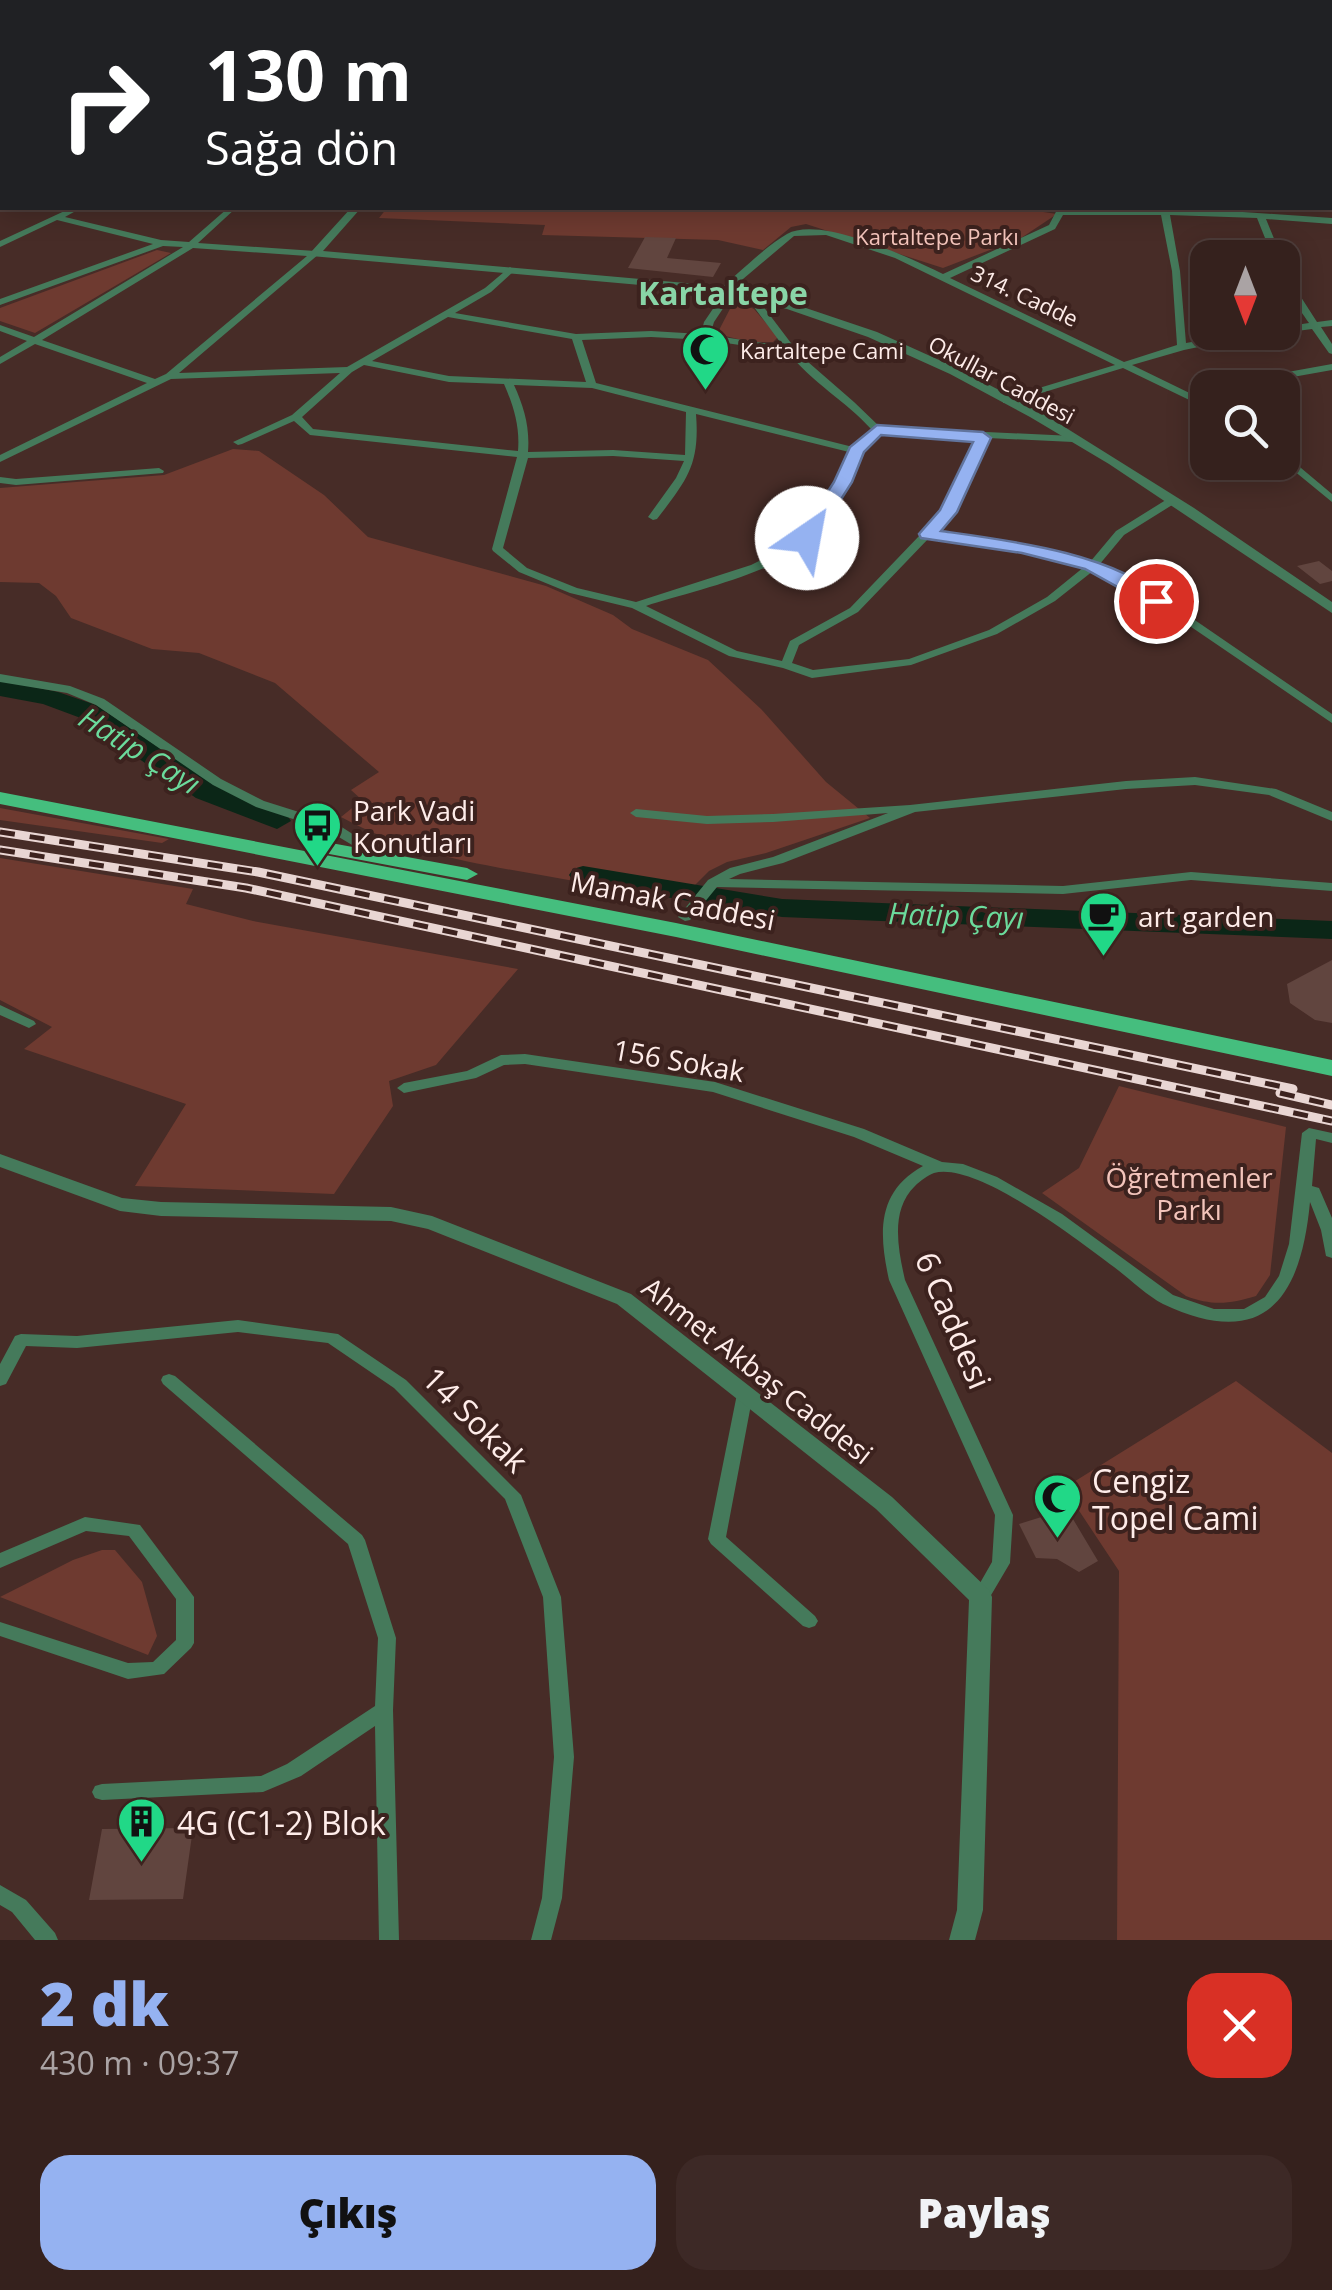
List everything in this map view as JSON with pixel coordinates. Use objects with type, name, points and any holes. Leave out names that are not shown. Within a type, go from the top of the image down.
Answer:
[{"type":"main road","name":"Mamak Caddesi","points":[[0,783],[384,858],[701,897],[1332,1052]]},
{"type":"main road","name":"Mamak Caddesi","points":[[0,798],[676,930],[1332,1068]]},
{"type":"street","points":[[0,244],[73,210]]},
{"type":"street","points":[[0,361],[189,247],[230,210]]},
{"type":"street","points":[[0,459],[169,376],[315,254],[354,210]]},
{"type":"street","points":[[942,278],[1022,244],[1052,227],[1062,210],[1332,221]]},
{"type":"street","points":[[1165,212],[1176,271],[1182,347]]},
{"type":"street","points":[[1260,216],[1270,240]]},
{"type":"street","points":[[58,218],[161,244],[315,254]]},
{"type":"street","name":"314. Cadde","points":[[726,291],[792,234],[804,230],[827,232],[883,250],[1190,396]]},
{"type":"street","points":[[0,302],[161,244]]},
{"type":"street","name":"Okullar Caddesi","points":[[315,254],[726,291],[836,319],[1006,401],[1072,439],[1173,500],[1332,609]]},
{"type":"street","points":[[238,442],[296,417],[349,370],[488,290],[510,270]]},
{"type":"street","points":[[705,336],[726,291]]},
{"type":"street","points":[[750,295],[768,312],[802,363],[858,408],[877,430],[983,438],[1072,439]]},
{"type":"street","points":[[1300,302],[1332,351]]},
{"type":"street","points":[[447,314],[576,337],[705,336],[793,350]]},
{"type":"street","points":[[1300,327],[1332,323]]},
{"type":"street","points":[[0,328],[156,382]]},
{"type":"street","points":[[576,337],[592,385]]},
{"type":"street","points":[[1006,401],[1122,362],[1190,346]]},
{"type":"street","points":[[362,362],[449,379],[592,385],[856,450]]},
{"type":"street","points":[[1300,373],[1332,367]]},
{"type":"street","points":[[169,376],[349,370]]},
{"type":"street","points":[[508,381],[524,413],[525,454],[504,512],[497,549],[523,570],[574,591],[636,605],[733,654],[812,674],[911,662],[992,632],[1051,599],[1092,566],[1120,532],[1173,500]]},
{"type":"street","points":[[652,517],[689,469],[690,408]]},
{"type":"street","points":[[296,417],[310,432],[525,454],[613,453],[691,458]]},
{"type":"street","points":[[636,605],[766,562],[807,538],[843,482],[856,450],[877,430]]},
{"type":"street","points":[[786,665],[794,643],[854,610],[948,512],[983,438]]},
{"type":"street","points":[[0,480],[159,471]]},
{"type":"street","points":[[1300,471],[1332,499]]},
{"type":"street","points":[[928,534],[1023,548],[1092,566],[1182,616],[1332,719]]},
{"type":"street","points":[[0,678],[70,690],[100,702],[216,782],[260,804],[332,827],[384,858]]},
{"type":"street","points":[[636,813],[724,820],[913,808],[1126,785],[1194,782],[1272,792],[1332,817]]},
{"type":"street","points":[[701,897],[736,871],[778,860],[913,808]]},
{"type":"street","points":[[701,897],[1063,890],[1192,876],[1332,888]]},
{"type":"street","points":[[0,1009],[28,1024]]},
{"type":"street","name":"156 Sokak","points":[[404,1088],[471,1074],[501,1060],[524,1058],[715,1087],[859,1133],[939,1167]]},
{"type":"street","points":[[939,1167],[980,1174],[1032,1202],[1167,1299],[1192,1311],[1222,1318],[1250,1317],[1278,1294],[1295,1258],[1309,1133],[1332,1138]]},
{"type":"street","name":"Ahmet Akbaş Caddesi","points":[[0,1160],[120,1204],[161,1209],[391,1214],[432,1223],[624,1299],[884,1502],[981,1597]]},
{"type":"street","name":"6 Caddesi","points":[[939,1167],[920,1173],[897,1194],[888,1240],[897,1280],[1004,1515],[1002,1564],[981,1597],[970,1910],[962,1940]]},
{"type":"street","points":[[1302,1188],[1314,1192],[1330,1230],[1332,1252]]},
{"type":"street","name":"14 Sokak","points":[[0,1380],[21,1340],[77,1342],[238,1326],[332,1338],[400,1384],[512,1495],[552,1597],[564,1758],[552,1898],[541,1940]]},
{"type":"street","points":[[169,1380],[356,1540],[387,1638],[384,1710],[389,1940]]},
{"type":"street","points":[[745,1394],[717,1539],[809,1621]]},
{"type":"street","points":[[0,1561],[85,1524],[134,1530],[184,1597],[185,1643],[157,1669],[128,1671],[0,1629]]},
{"type":"street","points":[[102,1792],[263,1784],[294,1770],[384,1710]]},
{"type":"street","points":[[0,1894],[19,1906],[48,1940]]},
{"type":"green space","name":"Kartaltepe Parkı","points":[[385,210],[1030,210],[1057,214],[1021,238],[943,268],[806,224],[791,227],[763,250],[718,240],[542,235],[545,225],[379,218]]},
{"type":"green space","points":[[157,250],[171,253],[35,333],[0,321],[0,308]]},
{"type":"green space","points":[[741,303],[754,309],[778,337],[773,342],[750,342],[717,334],[732,305]]},
{"type":"green space","points":[[233,449],[259,451],[324,495],[368,537],[546,586],[613,615],[632,629],[708,660],[761,709],[826,782],[870,818],[727,862],[709,871],[693,887],[581,867],[574,881],[425,851],[341,817],[362,800],[351,790],[379,772],[275,683],[199,653],[152,649],[71,618],[56,596],[39,583],[0,582],[0,488],[164,475]]},
{"type":"green space","points":[[0,808],[169,839],[162,843],[0,820]]},
{"type":"green space","points":[[0,858],[193,889],[186,904],[253,921],[518,969],[436,1065],[389,1081],[393,1106],[334,1194],[135,1186],[186,1104],[24,1049],[52,1027],[0,1000]]},
{"type":"green space","name":"Öğretmenler Parkı","points":[[1119,1086],[1286,1127],[1270,1275],[1256,1296],[1221,1303],[1186,1296],[1042,1193],[1079,1168]]},
{"type":"green space","points":[[1236,1381],[1332,1453],[1332,1940],[1117,1940],[1119,1571],[1064,1488]]},
{"type":"green space","points":[[102,1550],[115,1550],[142,1582],[157,1636],[148,1655],[0,1597],[73,1560]]},
{"type":"building","points":[[645,237],[676,238],[667,258],[721,263],[713,277],[628,268]]},
{"type":"building","points":[[1319,561],[1332,571],[1332,581],[1320,584],[1297,566]]},
{"type":"building","points":[[1332,960],[1332,1023],[1315,1020],[1290,1003],[1287,984]]},
{"type":"building","name":"Cengiz Topel Cami","points":[[1067,1509],[1098,1561],[1079,1572],[1057,1559],[1036,1558],[1019,1524]]},
{"type":"building","name":"4G (C1-2) Blok","points":[[193,1828],[183,1899],[89,1900],[102,1829]]},
{"type":"waterway","name":"Hatip Çayı","points":[[0,688],[49,697],[87,711],[206,792],[277,821]]},
{"type":"waterway","name":"Hatip Çayı","points":[[583,875],[782,908],[1332,930]]},
{"type":"railway","points":[[0,832],[258,872],[1293,1089]]},
{"type":"railway","points":[[0,850],[246,888],[1332,1121]]},
{"type":"railway","points":[[1280,1093],[1332,1105]]},
{"type":"place","name":"Kartaltepe Cami","points":[[705,392]]},
{"type":"place","name":"Park Vadi Konutları","points":[[318,868]]},
{"type":"place","name":"art garden","points":[[1103,958]]},
{"type":"place","name":"Cengiz Topel Cami","points":[[1057,1540]]},
{"type":"place","name":"4G (C1-2) Blok","points":[[142,1864]]},
{"type":"district","name":"Kartaltepe","points":[[723,292]]},
{"type":"route","points":[[807,538],[843,482],[856,450],[877,430],[983,438],[948,512],[928,534],[1023,548],[1092,566],[1156,601]]}]
